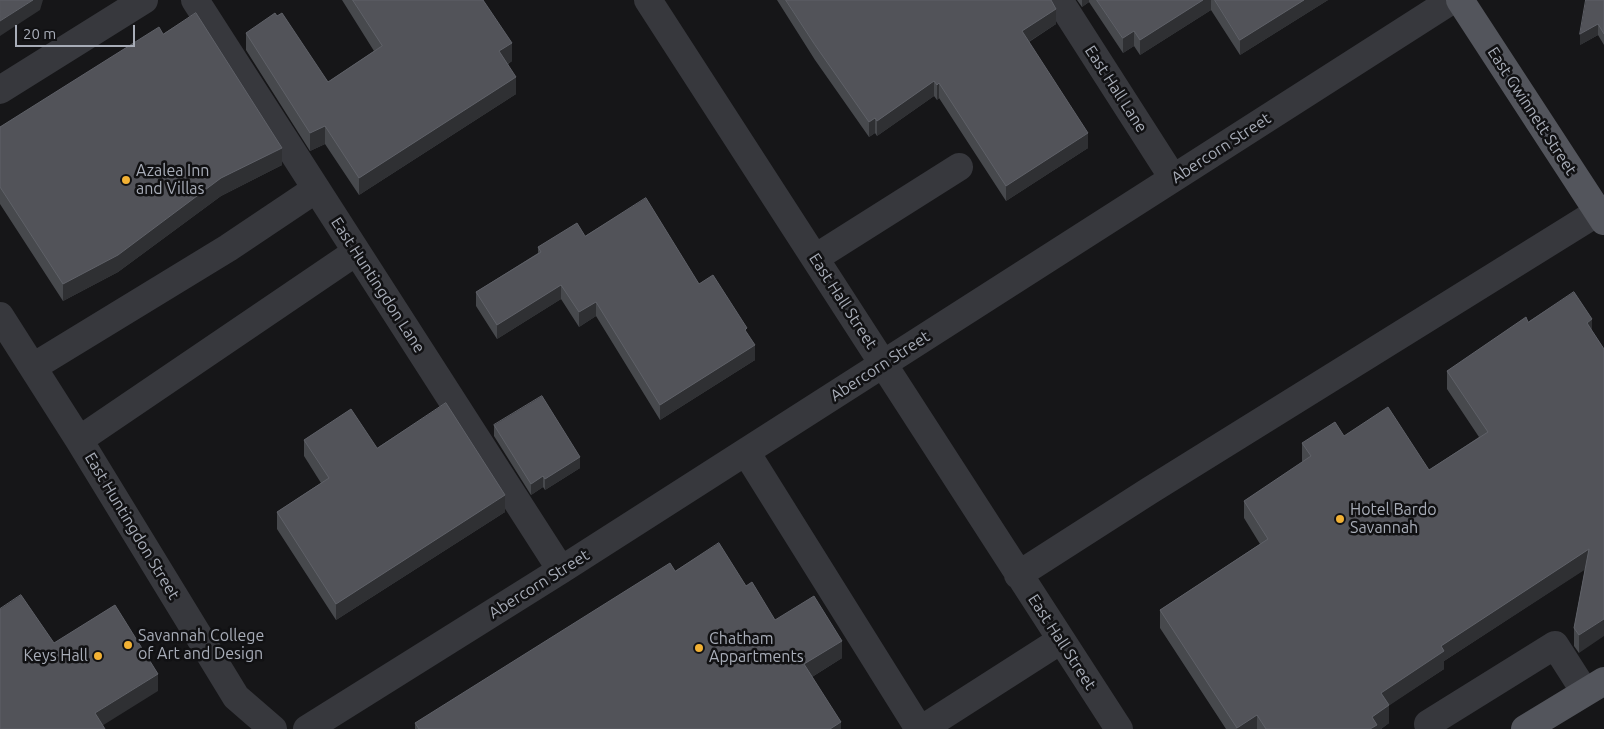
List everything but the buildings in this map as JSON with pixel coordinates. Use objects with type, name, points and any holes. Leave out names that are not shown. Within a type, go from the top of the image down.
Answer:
[{"type":"main road","name":"East Gwinnett Street","points":[[1460,0],[1601,216]]},
{"type":"main road","points":[[1525,729],[1553,722],[1595,687]]},
{"type":"street","points":[[0,90],[144,0]]},
{"type":"street","name":"East Huntingdon Lane","points":[[195,0],[561,570]]},
{"type":"street","name":"East Hall Street","points":[[648,0],[1119,729]]},
{"type":"street","name":"East Hall Lane","points":[[1059,0],[1173,178]]},
{"type":"street","name":"Abercorn Street","points":[[307,729],[561,570],[1452,0]]},
{"type":"street","points":[[815,258],[959,167]]},
{"type":"street","points":[[33,366],[228,248],[316,189]]},
{"type":"street","points":[[1018,575],[1149,491],[1601,216]]},
{"type":"street","points":[[79,440],[356,252]]},
{"type":"street","name":"East Huntingdon Street","points":[[0,316],[79,440],[236,697],[273,729]]},
{"type":"street","points":[[746,452],[920,729],[1061,640]]},
{"type":"street","points":[[1431,729],[1428,724],[1555,644],[1595,687]]},
{"type":"place","name":"Azalea Inn and Villas","points":[[126,180]]},
{"type":"place","name":"Hotel Bardo Savannah","points":[[1340,519]]},
{"type":"place","name":"Savannah College of Art and Design","points":[[128,645]]},
{"type":"place","name":"Chatham Appartments","points":[[699,648]]},
{"type":"place","name":"Keys Hall","points":[[98,656]]}]
